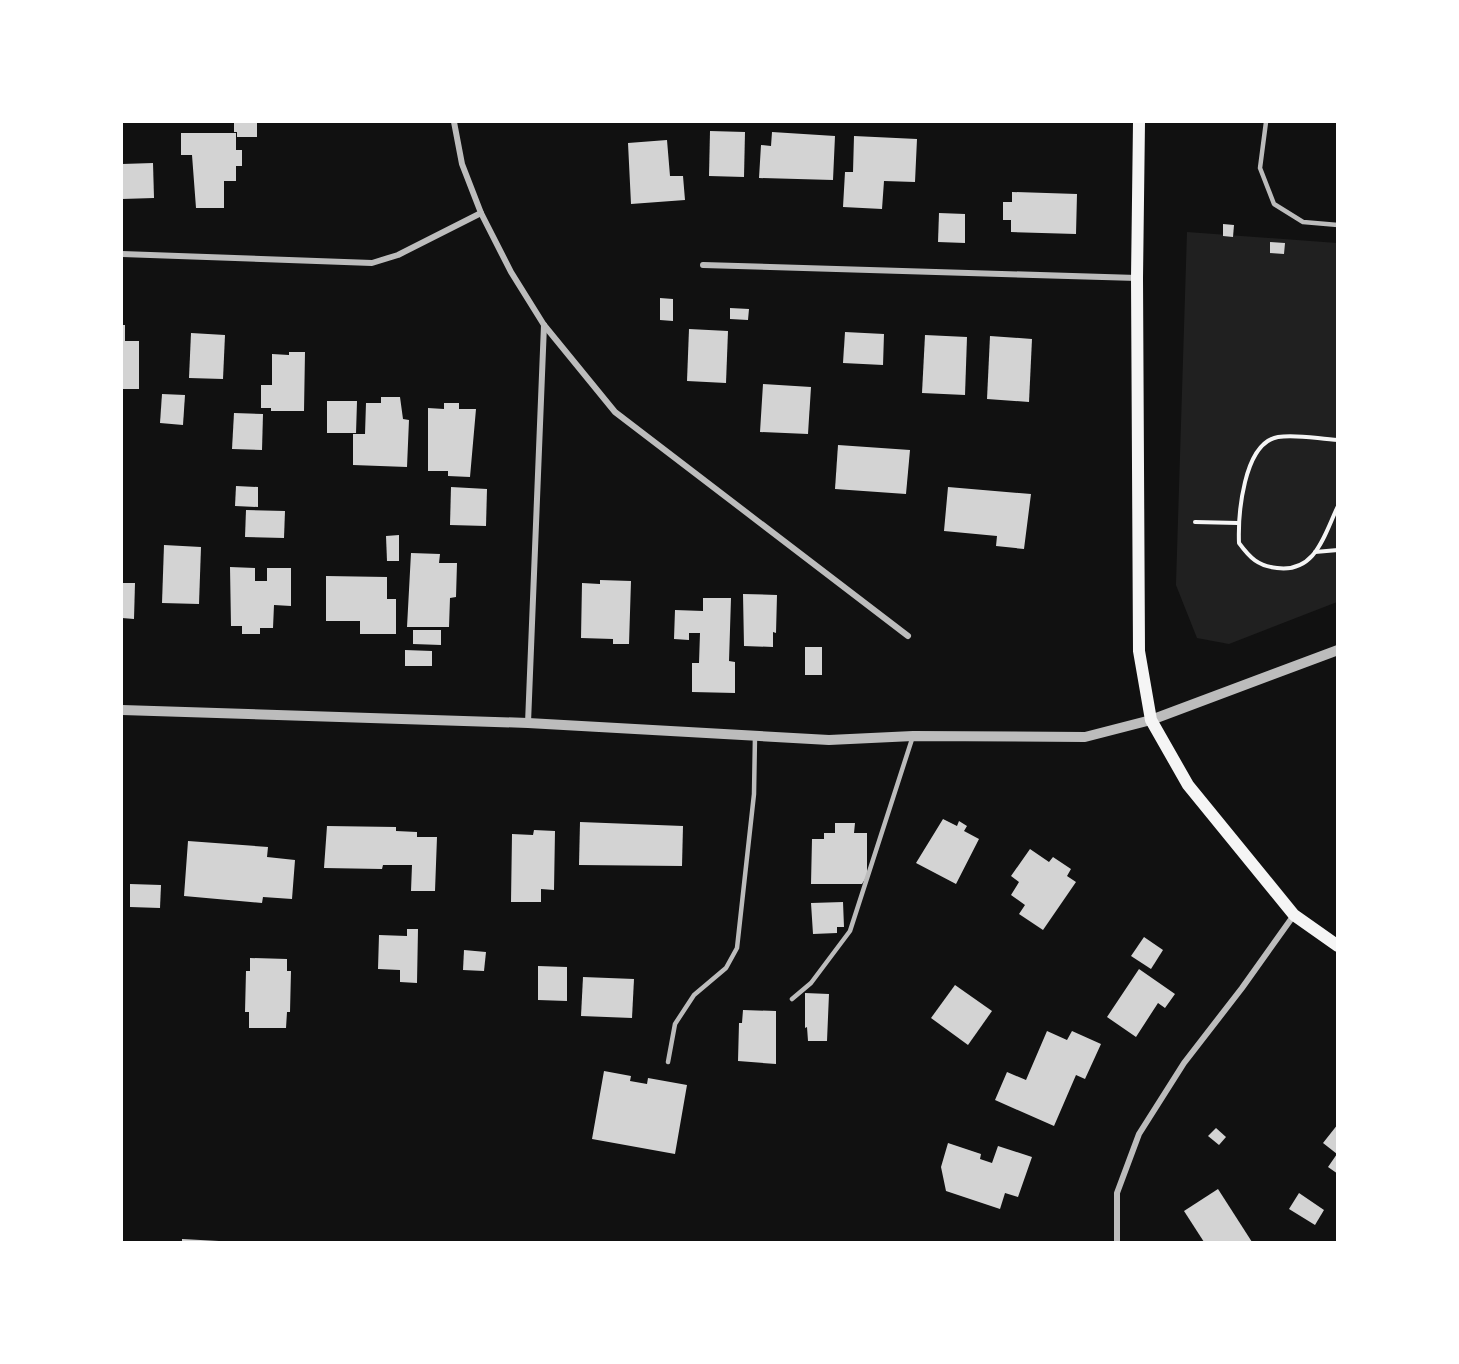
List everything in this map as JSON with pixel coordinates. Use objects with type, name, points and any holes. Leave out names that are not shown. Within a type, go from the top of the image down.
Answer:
[{"type":"main road","points":[[1139,122],[1137,278],[1139,651],[1151,720],[1188,785],[1294,915],[1338,946]]},
{"type":"street","points":[[454,122],[462,164],[481,213],[511,272],[544,325],[615,412],[908,636]]},
{"type":"street","points":[[122,254],[372,263],[398,255],[481,213]]},
{"type":"street","points":[[703,265],[1137,278]]},
{"type":"street","points":[[528,723],[544,325]]},
{"type":"street","points":[[122,710],[528,723],[829,740],[913,736],[1084,737],[1151,720],[1338,650]]},
{"type":"street","points":[[1117,1242],[1117,1193],[1139,1134],[1184,1063],[1242,988],[1294,915]]},
{"type":"lane","points":[[1266,122],[1260,168],[1274,204],[1303,222],[1338,225]]},
{"type":"lane","points":[[668,1062],[675,1024],[694,995],[726,968],[737,948],[754,794],[755,736]]},
{"type":"lane","points":[[792,999],[811,982],[850,931],[913,736]]},
{"type":"path","points":[[1338,440],[1294,436],[1275,437],[1261,447],[1244,479],[1238,523],[1239,543],[1251,560],[1264,566],[1301,567],[1315,552],[1338,506]]},
{"type":"path","points":[[1195,522],[1238,523]]},
{"type":"path","points":[[1315,552],[1338,550]]},
{"type":"shaded area","points":[[1187,232],[1337,243],[1337,602],[1229,644],[1197,638],[1176,585]]},
{"type":"building","points":[[234,122],[257,122],[257,137],[237,137],[237,132],[234,132]]},
{"type":"building","points":[[710,131],[745,132],[744,177],[709,176]]},
{"type":"building","points":[[772,132],[835,136],[833,180],[759,178],[761,145],[771,146]]},
{"type":"building","points":[[181,133],[236,133],[236,150],[242,150],[242,166],[236,166],[236,181],[224,181],[224,208],[196,208],[192,155],[181,155]]},
{"type":"building","points":[[854,136],[917,139],[915,182],[884,181],[882,209],[843,207],[845,172],[853,172]]},
{"type":"building","points":[[667,140],[670,176],[683,176],[685,200],[631,204],[628,143]]},
{"type":"building","points":[[153,163],[154,198],[122,199],[122,164]]},
{"type":"building","points":[[1012,192],[1077,194],[1076,234],[1011,232],[1011,220],[1003,220],[1003,202],[1012,202]]},
{"type":"building","points":[[939,213],[965,214],[965,243],[938,242]]},
{"type":"building","points":[[1223,224],[1234,225],[1233,237],[1223,236]]},
{"type":"building","points":[[1270,242],[1285,243],[1284,254],[1270,253]]},
{"type":"building","points":[[660,298],[673,299],[673,321],[660,320]]},
{"type":"building","points":[[730,308],[749,309],[748,320],[730,319]]},
{"type":"building","points":[[122,325],[125,325],[125,341],[139,341],[139,389],[122,389]]},
{"type":"building","points":[[689,329],[728,331],[726,383],[687,381]]},
{"type":"building","points":[[845,332],[884,334],[883,365],[843,363]]},
{"type":"building","points":[[191,333],[225,335],[223,379],[189,378]]},
{"type":"building","points":[[925,335],[967,337],[965,395],[922,393]]},
{"type":"building","points":[[990,336],[1032,339],[1029,402],[987,399]]},
{"type":"building","points":[[289,352],[305,352],[304,411],[271,411],[271,408],[261,408],[261,385],[272,385],[272,354],[289,355]]},
{"type":"building","points":[[763,384],[811,387],[808,434],[760,432]]},
{"type":"building","points":[[162,394],[185,395],[183,425],[160,423]]},
{"type":"building","points":[[381,397],[400,397],[403,419],[409,420],[407,467],[353,465],[353,434],[365,434],[366,403],[381,403]]},
{"type":"building","points":[[327,401],[357,401],[356,433],[327,433]]},
{"type":"building","points":[[444,403],[459,403],[459,409],[476,409],[470,477],[448,476],[448,471],[428,471],[428,408],[444,409]]},
{"type":"building","points":[[234,413],[263,414],[262,450],[232,449]]},
{"type":"building","points":[[838,445],[910,450],[906,494],[835,489]]},
{"type":"building","points":[[236,486],[258,487],[258,507],[235,506]]},
{"type":"building","points":[[451,487],[487,489],[486,526],[450,525]]},
{"type":"building","points":[[948,487],[1031,494],[1024,549],[996,546],[997,536],[944,531]]},
{"type":"building","points":[[246,510],[285,511],[284,538],[245,537]]},
{"type":"building","points":[[399,535],[399,561],[387,561],[386,536]]},
{"type":"building","points":[[164,545],[201,547],[199,604],[162,603]]},
{"type":"building","points":[[411,553],[440,554],[439,563],[457,563],[456,597],[450,598],[449,627],[407,627]]},
{"type":"building","points":[[230,567],[255,568],[255,581],[267,581],[267,568],[291,568],[291,606],[274,605],[273,628],[260,628],[260,634],[242,634],[242,626],[231,626]]},
{"type":"building","points":[[326,576],[387,577],[387,599],[396,599],[396,634],[360,634],[360,621],[326,621]]},
{"type":"building","points":[[600,580],[631,581],[629,644],[613,644],[613,639],[581,638],[582,583],[600,584]]},
{"type":"building","points":[[122,583],[135,583],[134,619],[122,618]]},
{"type":"building","points":[[743,594],[777,595],[776,633],[773,632],[773,647],[744,646]]},
{"type":"building","points":[[703,598],[731,598],[729,661],[735,662],[735,693],[692,692],[692,663],[699,663],[700,633],[689,633],[689,640],[674,639],[675,610],[703,611]]},
{"type":"building","points":[[413,630],[441,630],[441,645],[413,644]]},
{"type":"building","points":[[805,647],[822,647],[822,675],[805,675]]},
{"type":"building","points":[[405,650],[432,651],[432,666],[405,666]]},
{"type":"building","points":[[943,819],[957,826],[959,821],[967,826],[964,831],[979,839],[956,884],[916,863]]},
{"type":"building","points":[[580,822],[683,826],[682,866],[579,865]]},
{"type":"building","points":[[835,823],[855,823],[854,833],[867,833],[867,876],[862,884],[811,884],[812,839],[824,839],[824,833],[835,833]]},
{"type":"building","points":[[327,826],[396,827],[396,831],[417,832],[417,837],[437,837],[435,891],[411,891],[412,865],[383,865],[382,869],[324,868]]},
{"type":"building","points":[[534,830],[555,831],[554,890],[541,889],[541,902],[511,902],[512,834],[533,835]]},
{"type":"building","points":[[188,841],[268,847],[267,857],[295,860],[292,899],[263,897],[262,903],[184,896]]},
{"type":"building","points":[[1030,849],[1049,862],[1053,857],[1071,869],[1067,876],[1076,882],[1043,930],[1019,914],[1025,905],[1011,895],[1019,882],[1011,876]]},
{"type":"building","points":[[130,884],[161,885],[160,908],[130,907]]},
{"type":"building","points":[[843,902],[844,927],[837,927],[837,933],[813,934],[811,903]]},
{"type":"building","points":[[407,929],[418,929],[417,983],[400,982],[400,970],[378,969],[379,935],[407,936]]},
{"type":"building","points":[[1144,937],[1163,950],[1151,969],[1131,956]]},
{"type":"building","points":[[464,950],[486,952],[484,971],[463,970]]},
{"type":"building","points":[[250,958],[287,959],[287,971],[291,971],[290,1012],[287,1012],[286,1028],[249,1028],[249,1012],[245,1012],[246,971],[250,971]]},
{"type":"building","points":[[538,966],[567,967],[567,1001],[538,1000]]},
{"type":"building","points":[[1139,969],[1175,994],[1165,1008],[1158,1003],[1136,1037],[1107,1017]]},
{"type":"building","points":[[583,977],[634,979],[632,1018],[581,1016]]},
{"type":"building","points":[[955,985],[992,1011],[968,1045],[931,1018]]},
{"type":"building","points":[[805,993],[829,994],[827,1041],[808,1041],[807,1027],[805,1028]]},
{"type":"building","points":[[743,1010],[776,1011],[776,1064],[738,1061],[739,1023],[742,1023]]},
{"type":"building","points":[[1047,1031],[1067,1040],[1072,1031],[1101,1044],[1085,1079],[1076,1075],[1054,1126],[995,1100],[1007,1072],[1026,1080]]},
{"type":"building","points":[[604,1071],[631,1076],[630,1081],[647,1084],[648,1078],[687,1085],[675,1154],[592,1139]]},
{"type":"building","points":[[1338,1124],[1338,1174],[1328,1167],[1337,1154],[1323,1143]]},
{"type":"building","points":[[1216,1128],[1226,1137],[1219,1145],[1208,1136]]},
{"type":"building","points":[[948,1143],[981,1154],[980,1159],[992,1163],[998,1146],[1032,1157],[1018,1197],[1005,1193],[1000,1209],[946,1191],[941,1167]]},
{"type":"building","points":[[1218,1189],[1252,1242],[1204,1242],[1184,1211]]},
{"type":"building","points":[[1299,1193],[1324,1210],[1315,1225],[1289,1209]]},
{"type":"building","points":[[182,1239],[219,1241],[219,1242],[182,1242]]}]
